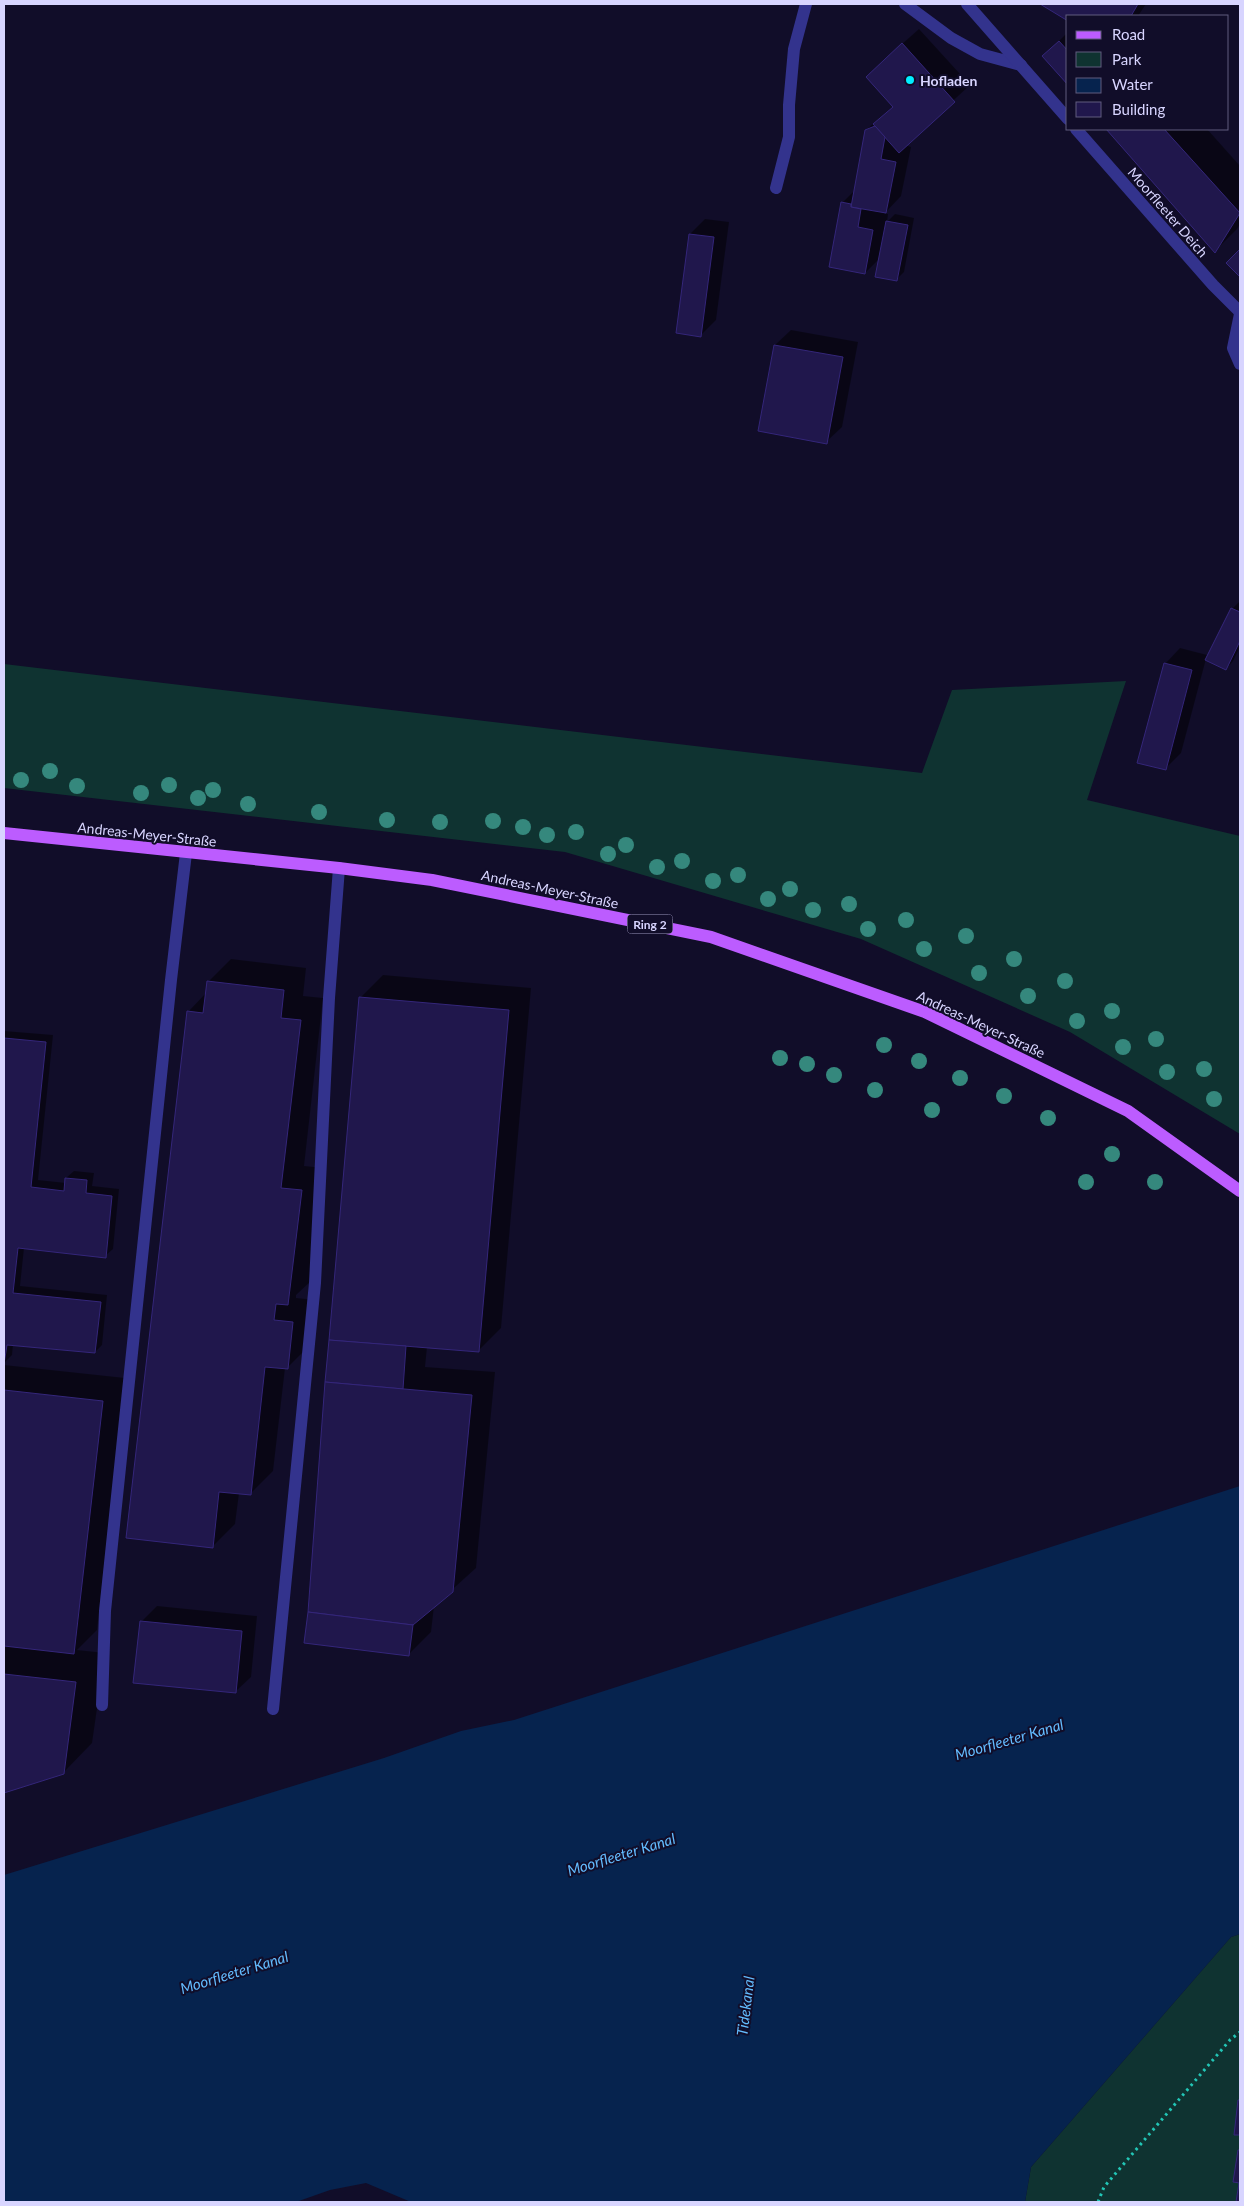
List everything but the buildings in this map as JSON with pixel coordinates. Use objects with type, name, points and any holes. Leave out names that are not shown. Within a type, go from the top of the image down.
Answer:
[{"type":"main road","name":"Andreas-Meyer-Straße","points":[[4,833],[339,868],[432,880],[711,937],[916,1009],[1128,1111],[1240,1191]]},
{"type":"street","points":[[776,188],[789,137],[789,105],[794,49],[806,4]]},
{"type":"street","points":[[905,4],[951,38],[980,54],[1021,65]]},
{"type":"street","points":[[967,4],[1066,118]]},
{"type":"street","name":"Moorfleeter Deich","points":[[1077,130],[1152,217],[1240,313],[1233,348],[1240,364]]},
{"type":"street","points":[[102,1705],[106,1611],[171,980],[186,853]]},
{"type":"street","points":[[273,1708],[315,1283],[329,998],[339,868]]},
{"type":"path","points":[[1098,2202],[1104,2188],[1230,2040],[1240,2032]]},
{"type":"green space","points":[[4,664],[922,773],[952,690],[1126,681],[1087,800],[1240,836],[1240,1134],[1070,1032],[861,939],[565,852],[4,788]]},
{"type":"green space","points":[[1240,1934],[1240,2202],[1025,2202],[1031,2167],[1231,1937]]},
{"type":"water","points":[[1240,1486],[1240,1934],[1231,1937],[1031,2167],[1025,2202],[411,2202],[366,2183],[330,2190],[296,2202],[4,2202],[4,1875],[384,1758],[461,1731],[514,1720]]},
{"type":"place","name":"Hofladen","points":[[910,80]]},
{"type":"water label","name":"Moorfleeter Kanal","points":[[1009,1739]]},
{"type":"water label","name":"Moorfleeter Kanal","points":[[621,1854]]},
{"type":"water label","name":"Moorfleeter Kanal","points":[[234,1972]]},
{"type":"water label","name":"Tidekanal","points":[[745,2006]]}]
